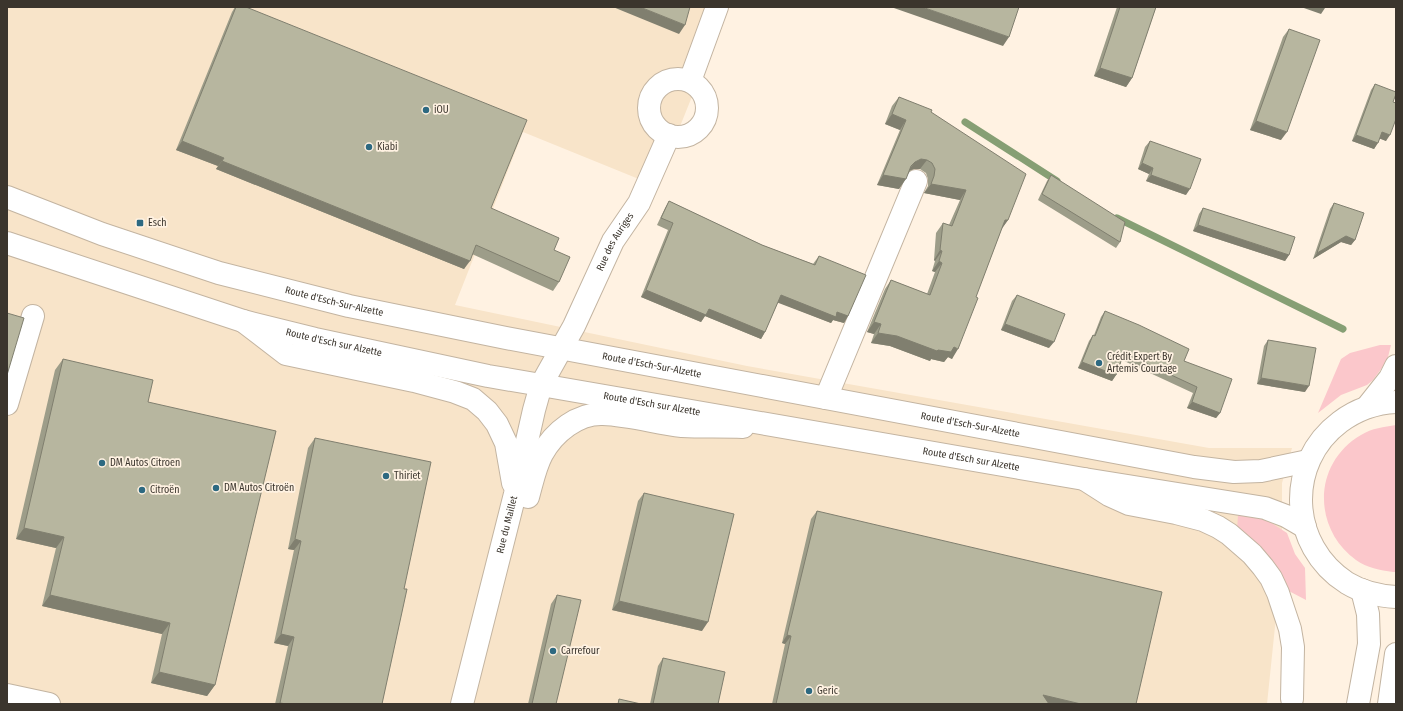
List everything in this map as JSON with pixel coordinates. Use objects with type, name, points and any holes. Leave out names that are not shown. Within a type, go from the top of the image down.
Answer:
[{"type":"main road","points":[[690,81],[717,7]]},
{"type":"main road","points":[[681,78],[690,81],[699,87],[705,94],[708,104],[707,114],[697,131],[688,136],[668,136],[655,126],[651,118],[649,108],[650,98],[658,87],[671,79],[681,78]]},
{"type":"main road","name":"Rue des Auriges","points":[[562,348],[574,326],[613,241],[639,203],[668,136]]},
{"type":"main road","points":[[826,398],[916,181]]},
{"type":"main road","name":"Route d'Esch-Sur-Alzette","points":[[7,197],[102,234],[219,273],[356,307],[562,348],[1194,467],[1234,472],[1248,472],[1261,471],[1308,461]]},
{"type":"main road","name":"Route d'Esch sur Alzette","points":[[7,243],[243,321],[315,339],[488,376],[1084,479],[1265,508],[1286,516],[1304,527]]},
{"type":"main road","points":[[7,404],[34,316]]},
{"type":"main road","points":[[243,321],[286,354],[414,381],[455,392],[473,399],[497,424],[506,443],[515,494]]},
{"type":"main road","name":"Rue du Maillet","points":[[462,704],[541,385],[562,348]]},
{"type":"main road","points":[[1367,407],[1390,378],[1396,366]]},
{"type":"main road","points":[[1396,402],[1386,402],[1367,407],[1348,416],[1332,428],[1318,443],[1308,461],[1303,477],[1301,494],[1301,511],[1304,527],[1314,550],[1324,563],[1341,579],[1362,590],[1380,596],[1396,597]]},
{"type":"main road","points":[[497,563],[523,517],[535,471],[542,454],[551,440],[571,422],[589,416],[602,414],[682,426],[786,428]]},
{"type":"main road","points":[[1084,479],[1109,495],[1129,504],[1203,520],[1229,534],[1252,554],[1274,583],[1290,629],[1293,647],[1292,699]]},
{"type":"main road","points":[[1358,704],[1369,644],[1368,614],[1362,590]]},
{"type":"main road","points":[[1389,704],[1396,654]]},
{"type":"main road","points":[[7,695],[49,704]]},
{"type":"shaded area","points":[[7,7],[728,7],[656,186],[523,132],[455,305],[747,366],[1209,448],[1292,448],[1282,483],[1282,559],[1267,704],[7,704]]},
{"type":"shaded area","points":[[1380,345],[1391,345],[1387,361],[1373,380],[1367,385],[1341,395],[1318,413],[1341,359],[1350,353]]},
{"type":"shaded area","points":[[1396,425],[1396,572],[1393,572],[1369,567],[1356,560],[1342,547],[1331,531],[1326,514],[1324,496],[1327,478],[1334,462],[1345,447],[1369,431]]},
{"type":"shaded area","points":[[1238,515],[1267,520],[1287,533],[1295,554],[1305,568],[1306,600],[1285,589],[1237,531]]},
{"type":"building","name":"Kiabi","points":[[236,7],[246,7],[527,120],[491,208],[559,238],[554,250],[570,257],[559,282],[476,245],[470,261],[222,161],[224,158],[182,141]]},
{"type":"building","points":[[640,7],[690,7],[685,25]]},
{"type":"building","points":[[922,7],[1019,7],[1009,37]]},
{"type":"building","points":[[1120,7],[1156,7],[1132,78],[1100,68]]},
{"type":"building","points":[[1289,29],[1320,40],[1287,132],[1256,121]]},
{"type":"building","points":[[1375,84],[1396,92],[1393,102],[1396,103],[1396,119],[1390,135],[1382,132],[1378,143],[1356,135]]},
{"type":"building","points":[[899,97],[932,110],[931,112],[1026,174],[1008,220],[1005,220],[976,297],[978,298],[958,349],[954,347],[951,352],[937,351],[897,336],[878,333],[881,324],[874,322],[891,280],[930,295],[942,263],[939,261],[942,251],[940,250],[943,223],[952,226],[966,190],[931,184],[935,169],[932,163],[927,160],[921,159],[915,162],[911,166],[906,179],[883,175],[906,120],[892,114]]},
{"type":"building","points":[[1150,141],[1201,159],[1190,189],[1151,175],[1153,168],[1142,163]]},
{"type":"building","points":[[1051,175],[1125,222],[1120,242],[1042,194]]},
{"type":"building","points":[[669,201],[762,245],[815,265],[819,256],[866,275],[848,316],[837,312],[836,317],[781,295],[765,332],[709,309],[706,315],[646,290],[673,223],[661,218]]},
{"type":"building","points":[[1334,203],[1364,213],[1355,240],[1346,236],[1317,253]]},
{"type":"building","points":[[1203,208],[1295,237],[1289,255],[1198,225]]},
{"type":"building","points":[[1017,295],[1065,314],[1054,342],[1005,324]]},
{"type":"building","points":[[1105,311],[1139,325],[1189,349],[1184,361],[1232,379],[1220,413],[1192,402],[1197,387],[1124,353],[1116,375],[1082,362]]},
{"type":"building","points":[[7,313],[24,318],[7,375]]},
{"type":"building","points":[[1268,340],[1316,348],[1309,386],[1261,378]]},
{"type":"building","name":"Citroën","points":[[63,359],[153,380],[148,402],[276,431],[215,685],[159,672],[170,623],[50,595],[64,537],[24,528]]},
{"type":"building","points":[[315,438],[431,462],[404,589],[407,589],[382,704],[280,703],[294,637],[281,634],[301,541],[295,539]]},
{"type":"building","points":[[644,493],[734,514],[708,622],[619,601]]},
{"type":"building","points":[[817,511],[1162,592],[1136,704],[1081,704],[1043,695],[1049,704],[776,704],[791,636],[787,635]]},
{"type":"building","name":"Carrefour","points":[[557,595],[581,600],[556,704],[532,704]]},
{"type":"building","points":[[663,658],[725,672],[718,704],[653,704]]},
{"type":"building","points":[[619,699],[641,704],[618,704]]},
{"type":"waterway","points":[[965,122],[1057,181]]},
{"type":"waterway","points":[[1117,218],[1343,329]]},
{"type":"place","name":"iOU","points":[[426,110]]},
{"type":"place","name":"Kiabi","points":[[369,147]]},
{"type":"place","name":"Esch","points":[[140,223]]},
{"type":"place","name":"Crédit Expert By Artemis Courtage","points":[[1099,363]]},
{"type":"place","name":"DM Autos Citroen","points":[[102,463]]},
{"type":"place","name":"Thiriet","points":[[386,476]]},
{"type":"place","name":"DM Autos Citroën","points":[[216,488]]},
{"type":"place","name":"Citroën","points":[[142,490]]},
{"type":"place","name":"Carrefour","points":[[553,651]]},
{"type":"place","name":"Geric","points":[[809,691]]}]
